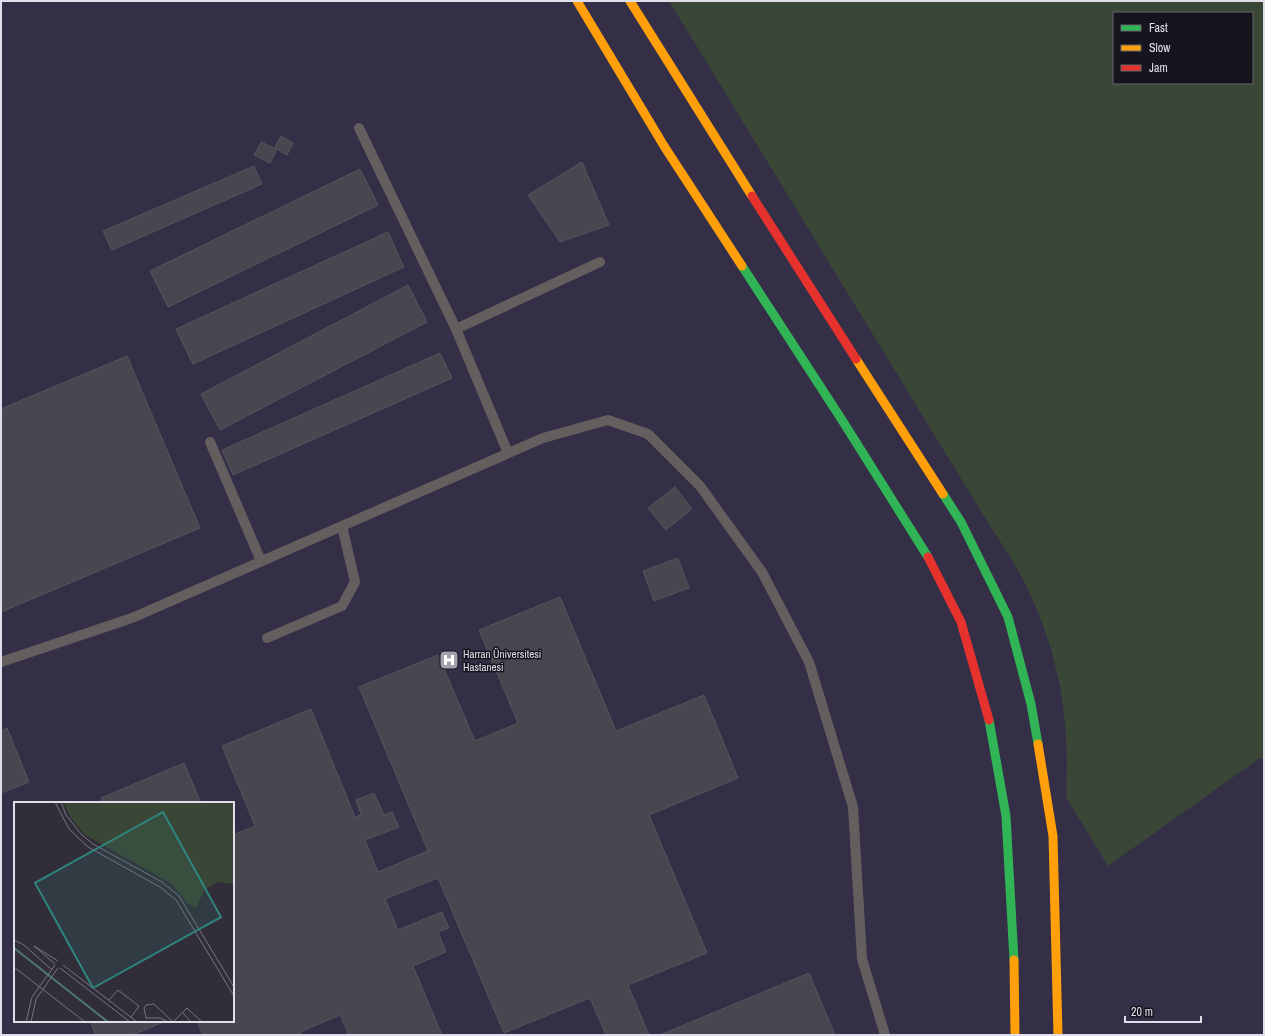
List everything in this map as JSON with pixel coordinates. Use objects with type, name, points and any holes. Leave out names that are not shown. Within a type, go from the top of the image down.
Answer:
[{"type":"street","points":[[577,1],[664,146],[842,420],[927,555],[961,622],[990,722],[1006,816],[1014,950],[1015,1035]]},
{"type":"street","points":[[630,1],[769,224],[961,522],[1008,617],[1032,704],[1053,836],[1058,1035]]},
{"type":"lane","points":[[359,128],[456,329],[508,453]]},
{"type":"lane","points":[[456,329],[600,262]]},
{"type":"lane","points":[[1,662],[132,618],[543,438],[608,420],[648,434],[700,486],[762,572],[809,662],[853,807],[862,959],[885,1035]]},
{"type":"lane","points":[[210,442],[261,561]]},
{"type":"lane","points":[[267,638],[342,606],[356,582],[342,526]]},
{"type":"shaded area","points":[[1,1],[1264,1],[1264,1035],[1,1035]]},
{"type":"green space","points":[[669,1],[1264,1],[1264,759],[1260,758],[1108,866],[1066,797],[1067,760],[1065,723],[1060,686],[1051,649],[1040,617],[1026,585]]},
{"type":"building","points":[[281,136],[293,143],[287,155],[277,149],[270,163],[254,155],[261,142],[274,148]]},
{"type":"building","points":[[582,162],[609,225],[560,242],[528,195]]},
{"type":"building","points":[[254,166],[262,184],[112,250],[103,231]]},
{"type":"building","points":[[360,169],[378,205],[168,307],[150,271]]},
{"type":"building","points":[[388,232],[404,267],[193,364],[176,329]]},
{"type":"building","points":[[408,285],[427,322],[220,430],[201,394]]},
{"type":"building","points":[[440,353],[452,378],[233,475],[222,450]]},
{"type":"building","points":[[127,356],[200,528],[1,612],[1,409]]},
{"type":"building","points":[[675,487],[692,509],[666,530],[648,508]]},
{"type":"building","points":[[678,558],[689,588],[654,601],[643,571]]},
{"type":"building","points":[[560,597],[616,731],[704,695],[738,778],[649,815],[707,953],[628,985],[649,1035],[606,1035],[590,998],[504,1033],[438,878],[385,899],[398,930],[442,912],[449,928],[438,932],[446,952],[413,966],[442,1035],[349,1035],[340,1015],[300,1032],[301,1035],[203,1035],[197,1022],[234,1022],[234,835],[255,826],[222,746],[311,709],[355,817],[361,815],[356,800],[374,793],[384,815],[392,812],[399,827],[365,840],[378,872],[428,851],[359,687],[438,655],[475,741],[518,723],[479,630]]},
{"type":"building","points":[[7,728],[29,782],[1,793],[1,731]]},
{"type":"building","points":[[184,763],[201,802],[103,802],[101,798]]},
{"type":"building","points":[[809,973],[835,1035],[660,1035]]},
{"type":"building","points":[[90,1022],[164,1022],[132,1035],[96,1035]]},
{"type":"traffic: fast","points":[[742,266],[842,420],[928,557]]},
{"type":"traffic: fast","points":[[943,494],[961,522],[1008,617],[1031,704],[1038,744]]},
{"type":"traffic: fast","points":[[989,720],[1006,816],[1014,960]]},
{"type":"traffic: slow","points":[[577,1],[664,146],[742,266]]},
{"type":"traffic: slow","points":[[630,1],[752,196]]},
{"type":"traffic: slow","points":[[856,359],[943,494]]},
{"type":"traffic: slow","points":[[1038,744],[1053,836],[1058,1035]]},
{"type":"traffic: slow","points":[[1014,960],[1015,1035]]},
{"type":"traffic: jam","points":[[752,196],[856,359]]},
{"type":"traffic: jam","points":[[928,557],[961,622],[989,720]]},
{"type":"place","name":"Harran Üniversitesi Hastanesi","points":[[449,660]]}]
